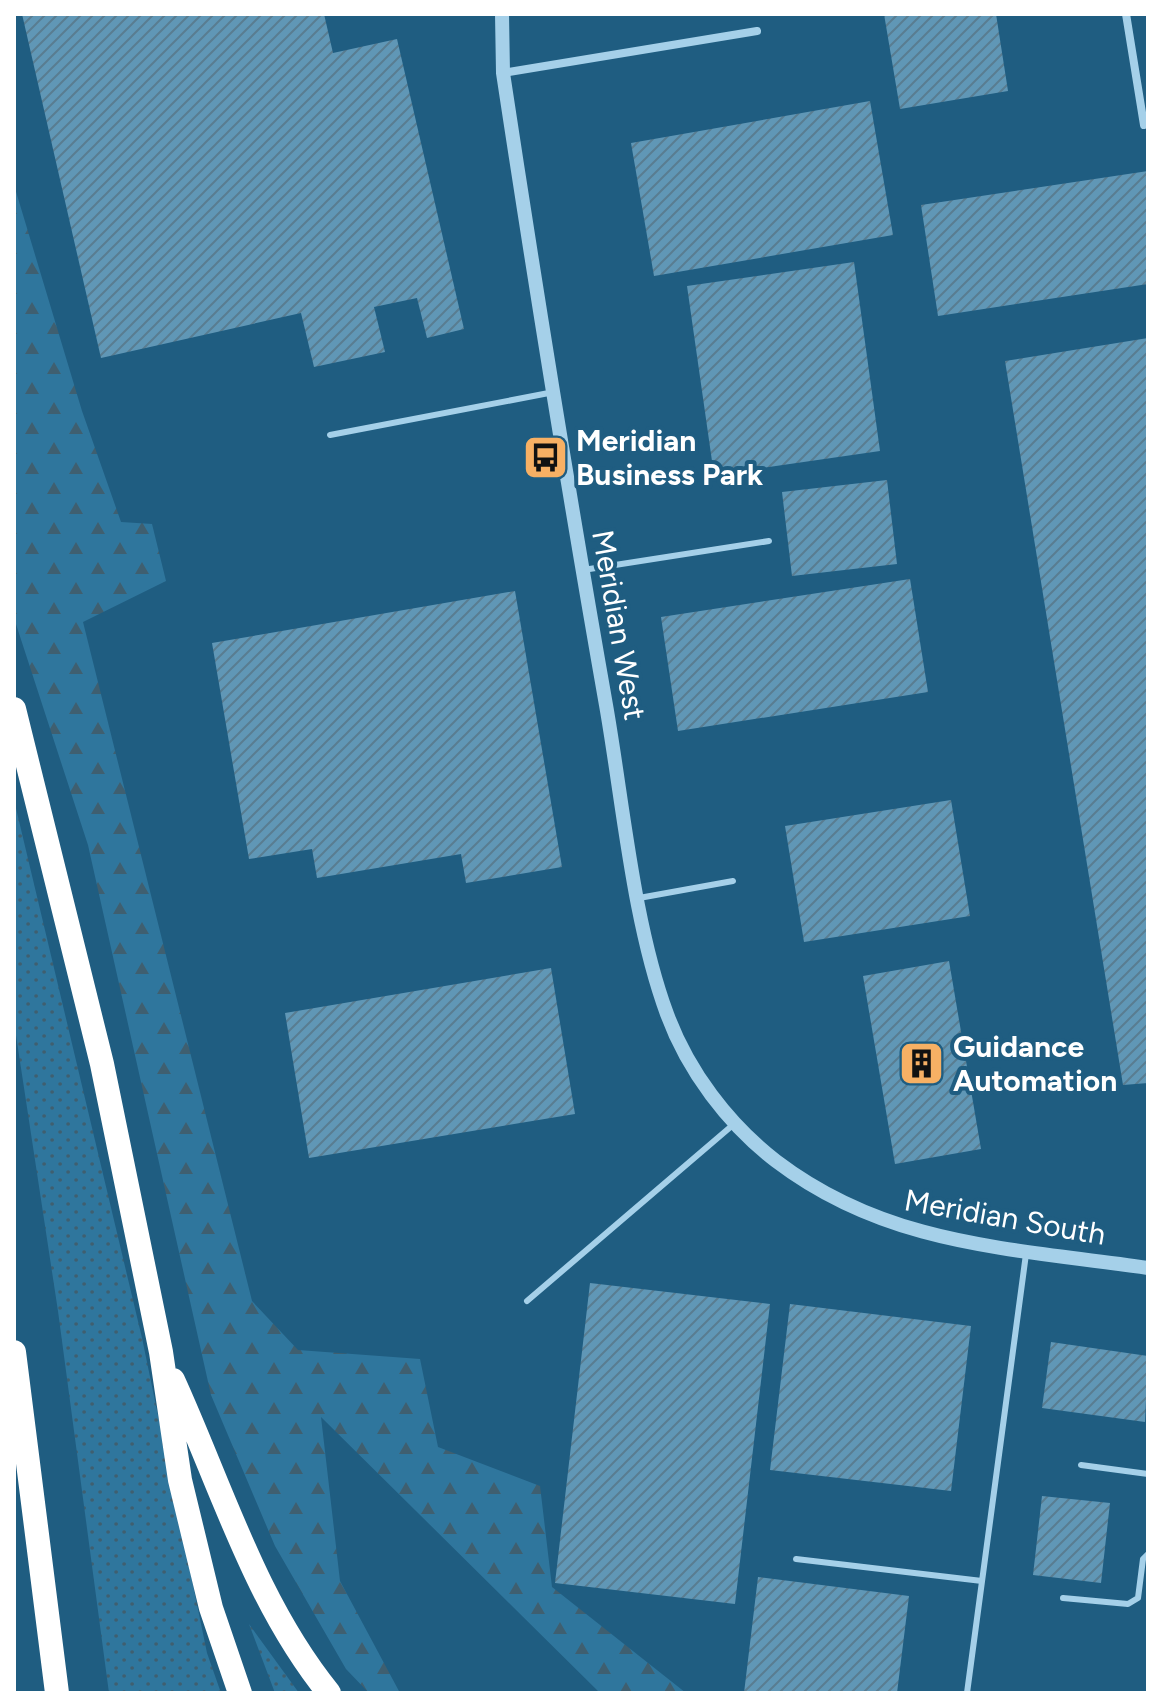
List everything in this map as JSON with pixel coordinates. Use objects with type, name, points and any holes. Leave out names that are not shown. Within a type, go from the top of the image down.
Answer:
[{"type":"highway","points":[[14,709],[102,1064],[161,1352],[180,1480],[211,1608],[240,1693]]},
{"type":"highway","points":[[14,1352],[57,1693]]},
{"type":"highway","points":[[161,1352],[204,1449],[228,1514],[270,1602],[311,1671],[329,1693]]},
{"type":"street","name":"Meridian West","points":[[502,14],[503,73],[646,942],[668,1018],[703,1082],[734,1124],[774,1159]]},
{"type":"street","points":[[1126,14],[1144,125]]},
{"type":"street","points":[[503,73],[757,31]]},
{"type":"street","name":"Meridian South","points":[[774,1159],[846,1206],[921,1234],[1148,1268]]},
{"type":"lane","points":[[330,435],[554,392]]},
{"type":"lane","points":[[583,570],[769,541]]},
{"type":"lane","points":[[639,898],[733,881]]},
{"type":"lane","points":[[527,1301],[734,1124]]},
{"type":"lane","points":[[967,1693],[1026,1250]]},
{"type":"lane","points":[[1081,1465],[1148,1474]]},
{"type":"lane","points":[[1063,1598],[1128,1604],[1138,1598],[1143,1559],[1148,1554]]},
{"type":"lane","points":[[796,1559],[982,1581]]},
{"type":"green space","points":[[14,185],[82,411],[121,522],[152,524],[166,581],[83,622],[252,1301],[298,1350],[420,1359],[438,1447],[540,1486],[552,1587],[686,1693],[600,1693],[321,1417],[340,1581],[400,1693],[369,1693],[346,1669],[275,1546],[211,1395],[88,845],[14,618]]},
{"type":"green space","points":[[14,800],[142,1338],[207,1653],[221,1693],[109,1693],[58,1311],[14,1022]]},
{"type":"green space","points":[[249,1624],[299,1693],[275,1693]]},
{"type":"building","points":[[22,14],[324,14],[333,53],[397,39],[464,329],[427,338],[417,298],[374,307],[385,352],[314,367],[301,313],[101,358]]},
{"type":"building","points":[[884,14],[996,14],[1008,91],[900,109]]},
{"type":"building","points":[[870,101],[893,235],[654,276],[631,143]]},
{"type":"building","points":[[1148,171],[1148,284],[938,316],[921,205]]},
{"type":"building","points":[[854,262],[880,451],[714,475],[687,286]]},
{"type":"building","points":[[1148,338],[1148,1083],[1123,1085],[1005,361]]},
{"type":"building","points":[[887,480],[897,564],[792,576],[782,492]]},
{"type":"building","points":[[910,579],[928,692],[678,731],[661,617]]},
{"type":"building","points":[[515,591],[562,867],[466,883],[461,854],[317,878],[312,849],[249,859],[212,643]]},
{"type":"building","points":[[951,800],[970,916],[804,942],[785,826]]},
{"type":"building","name":"Guidance Automation","points":[[949,961],[981,1149],[895,1164],[863,976]]},
{"type":"building","points":[[551,968],[575,1114],[309,1158],[285,1013]]},
{"type":"building","points":[[590,1283],[770,1304],[735,1604],[555,1583]]},
{"type":"building","points":[[790,1304],[971,1326],[951,1491],[770,1470]]},
{"type":"building","points":[[1051,1342],[1148,1356],[1145,1422],[1042,1408]]},
{"type":"building","points":[[1042,1496],[1110,1503],[1101,1583],[1033,1575]]},
{"type":"building","points":[[758,1577],[909,1596],[897,1693],[744,1693]]},
{"type":"place","name":"Meridian Business Park","points":[[545,457]]},
{"type":"place","name":"Guidance Automation","points":[[922,1063]]}]
